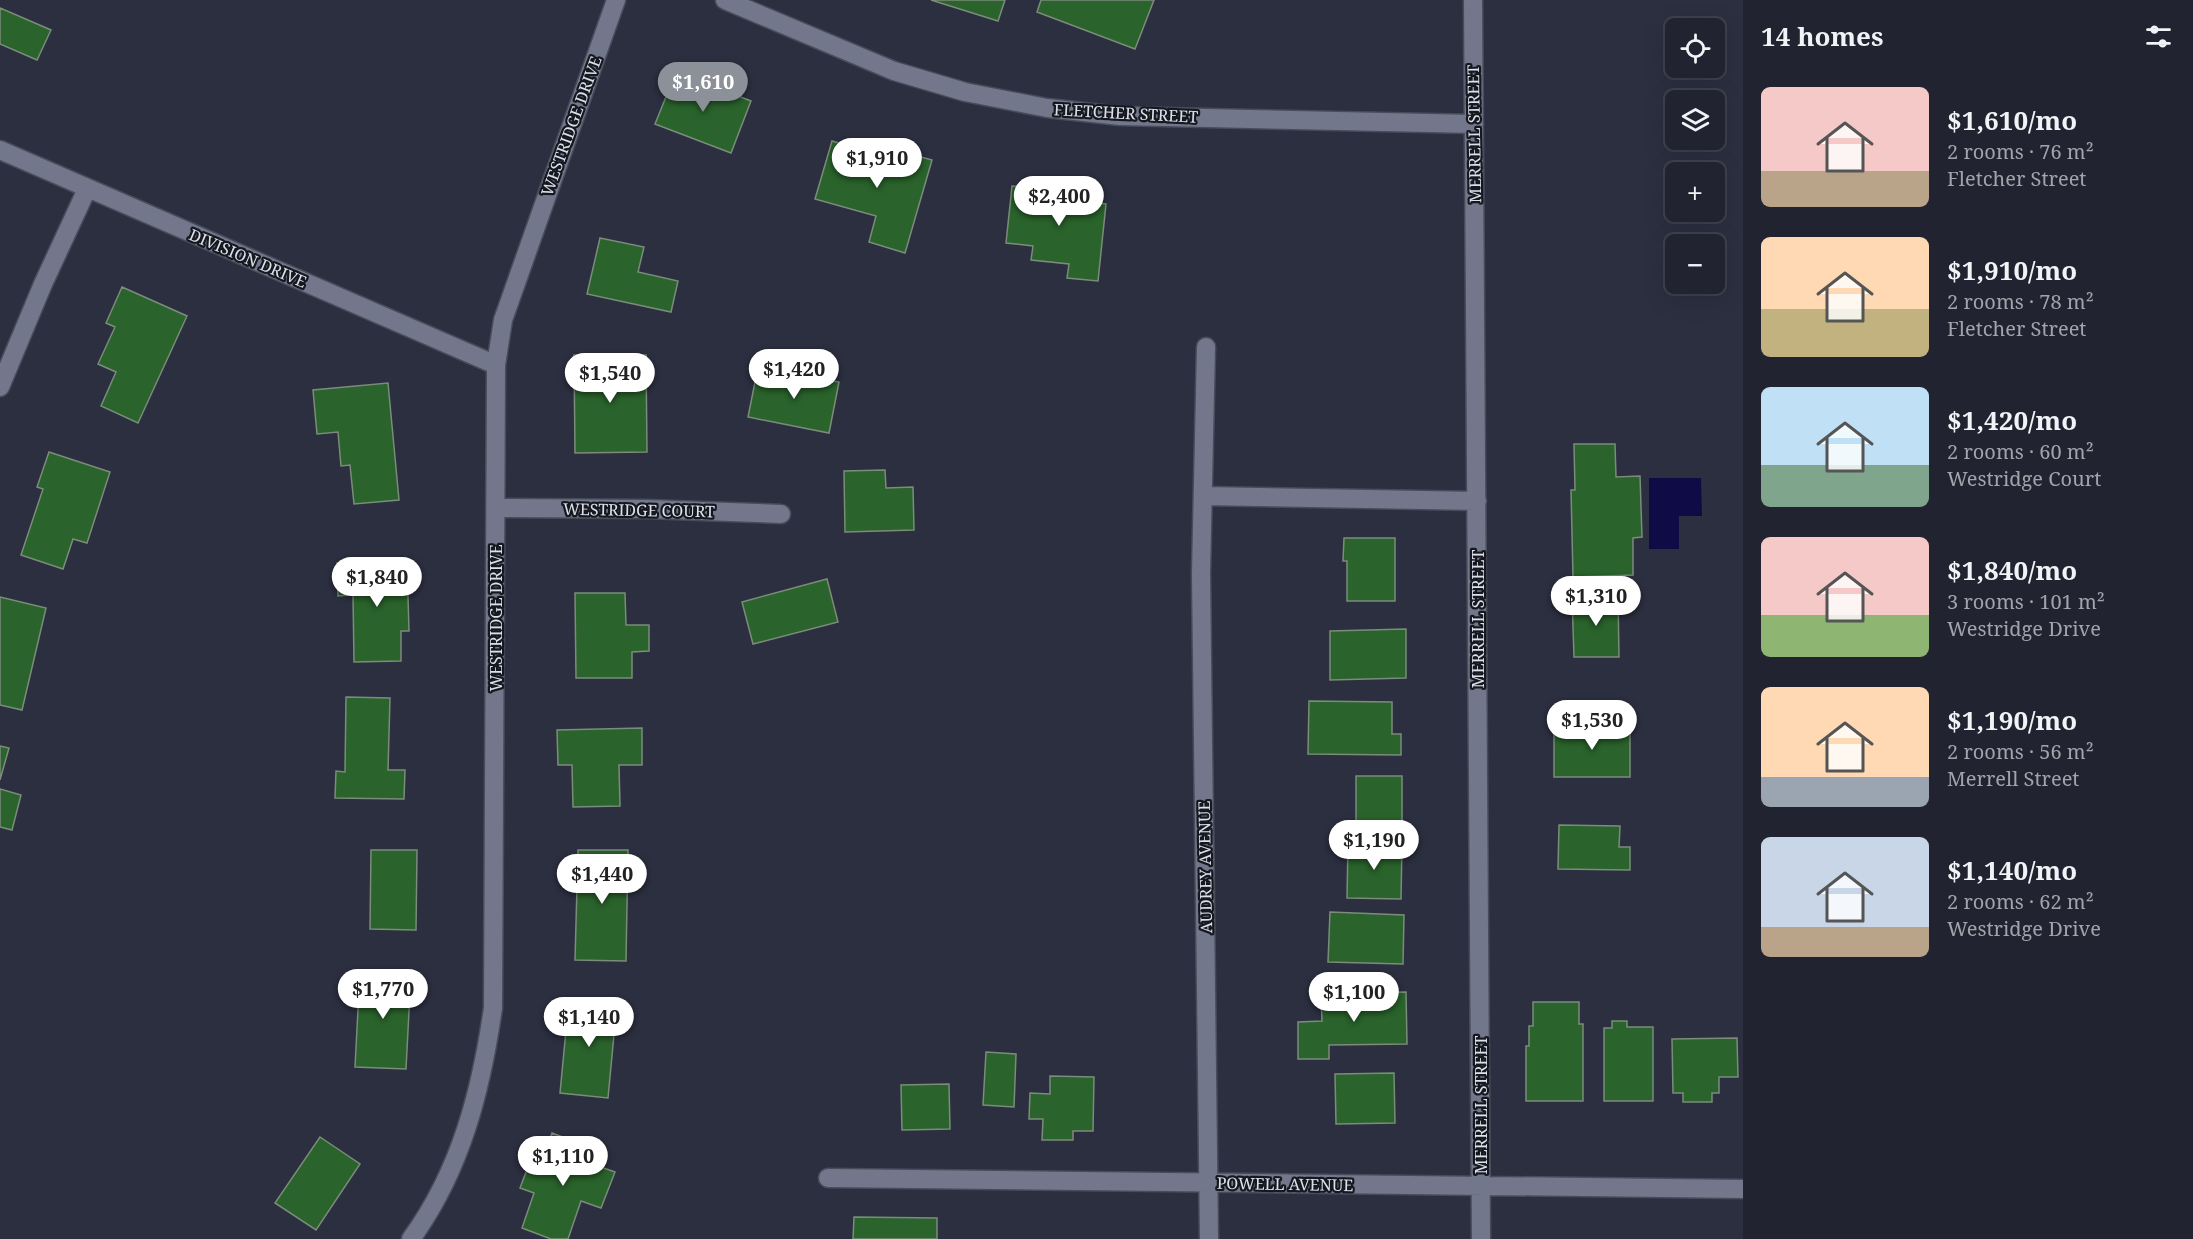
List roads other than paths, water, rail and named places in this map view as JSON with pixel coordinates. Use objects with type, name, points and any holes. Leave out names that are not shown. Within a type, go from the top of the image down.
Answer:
[{"type":"street","name":"WESTRIDGE DRIVE","points":[[411,1239],[452,1168],[473,1113],[485,1067],[493,1008],[496,365],[503,320],[511,290],[616,0]]},
{"type":"street","name":"FLETCHER STREET","points":[[725,0],[894,71],[965,92],[1047,108],[1120,116],[1474,124]]},
{"type":"street","name":"MERRELL STREET","points":[[1473,0],[1482,1239]]},
{"type":"street","name":"DIVISION DRIVE","points":[[0,150],[496,365]]},
{"type":"street","points":[[0,387],[43,284],[87,189]]},
{"type":"street","name":"AUDREY AVENUE","points":[[1206,347],[1201,574],[1209,1239]]},
{"type":"street","points":[[1204,496],[1478,501]]},
{"type":"street","name":"WESTRIDGE COURT","points":[[496,508],[647,509],[781,514]]},
{"type":"street","name":"POWELL AVENUE","points":[[828,1178],[1743,1189]]}]
